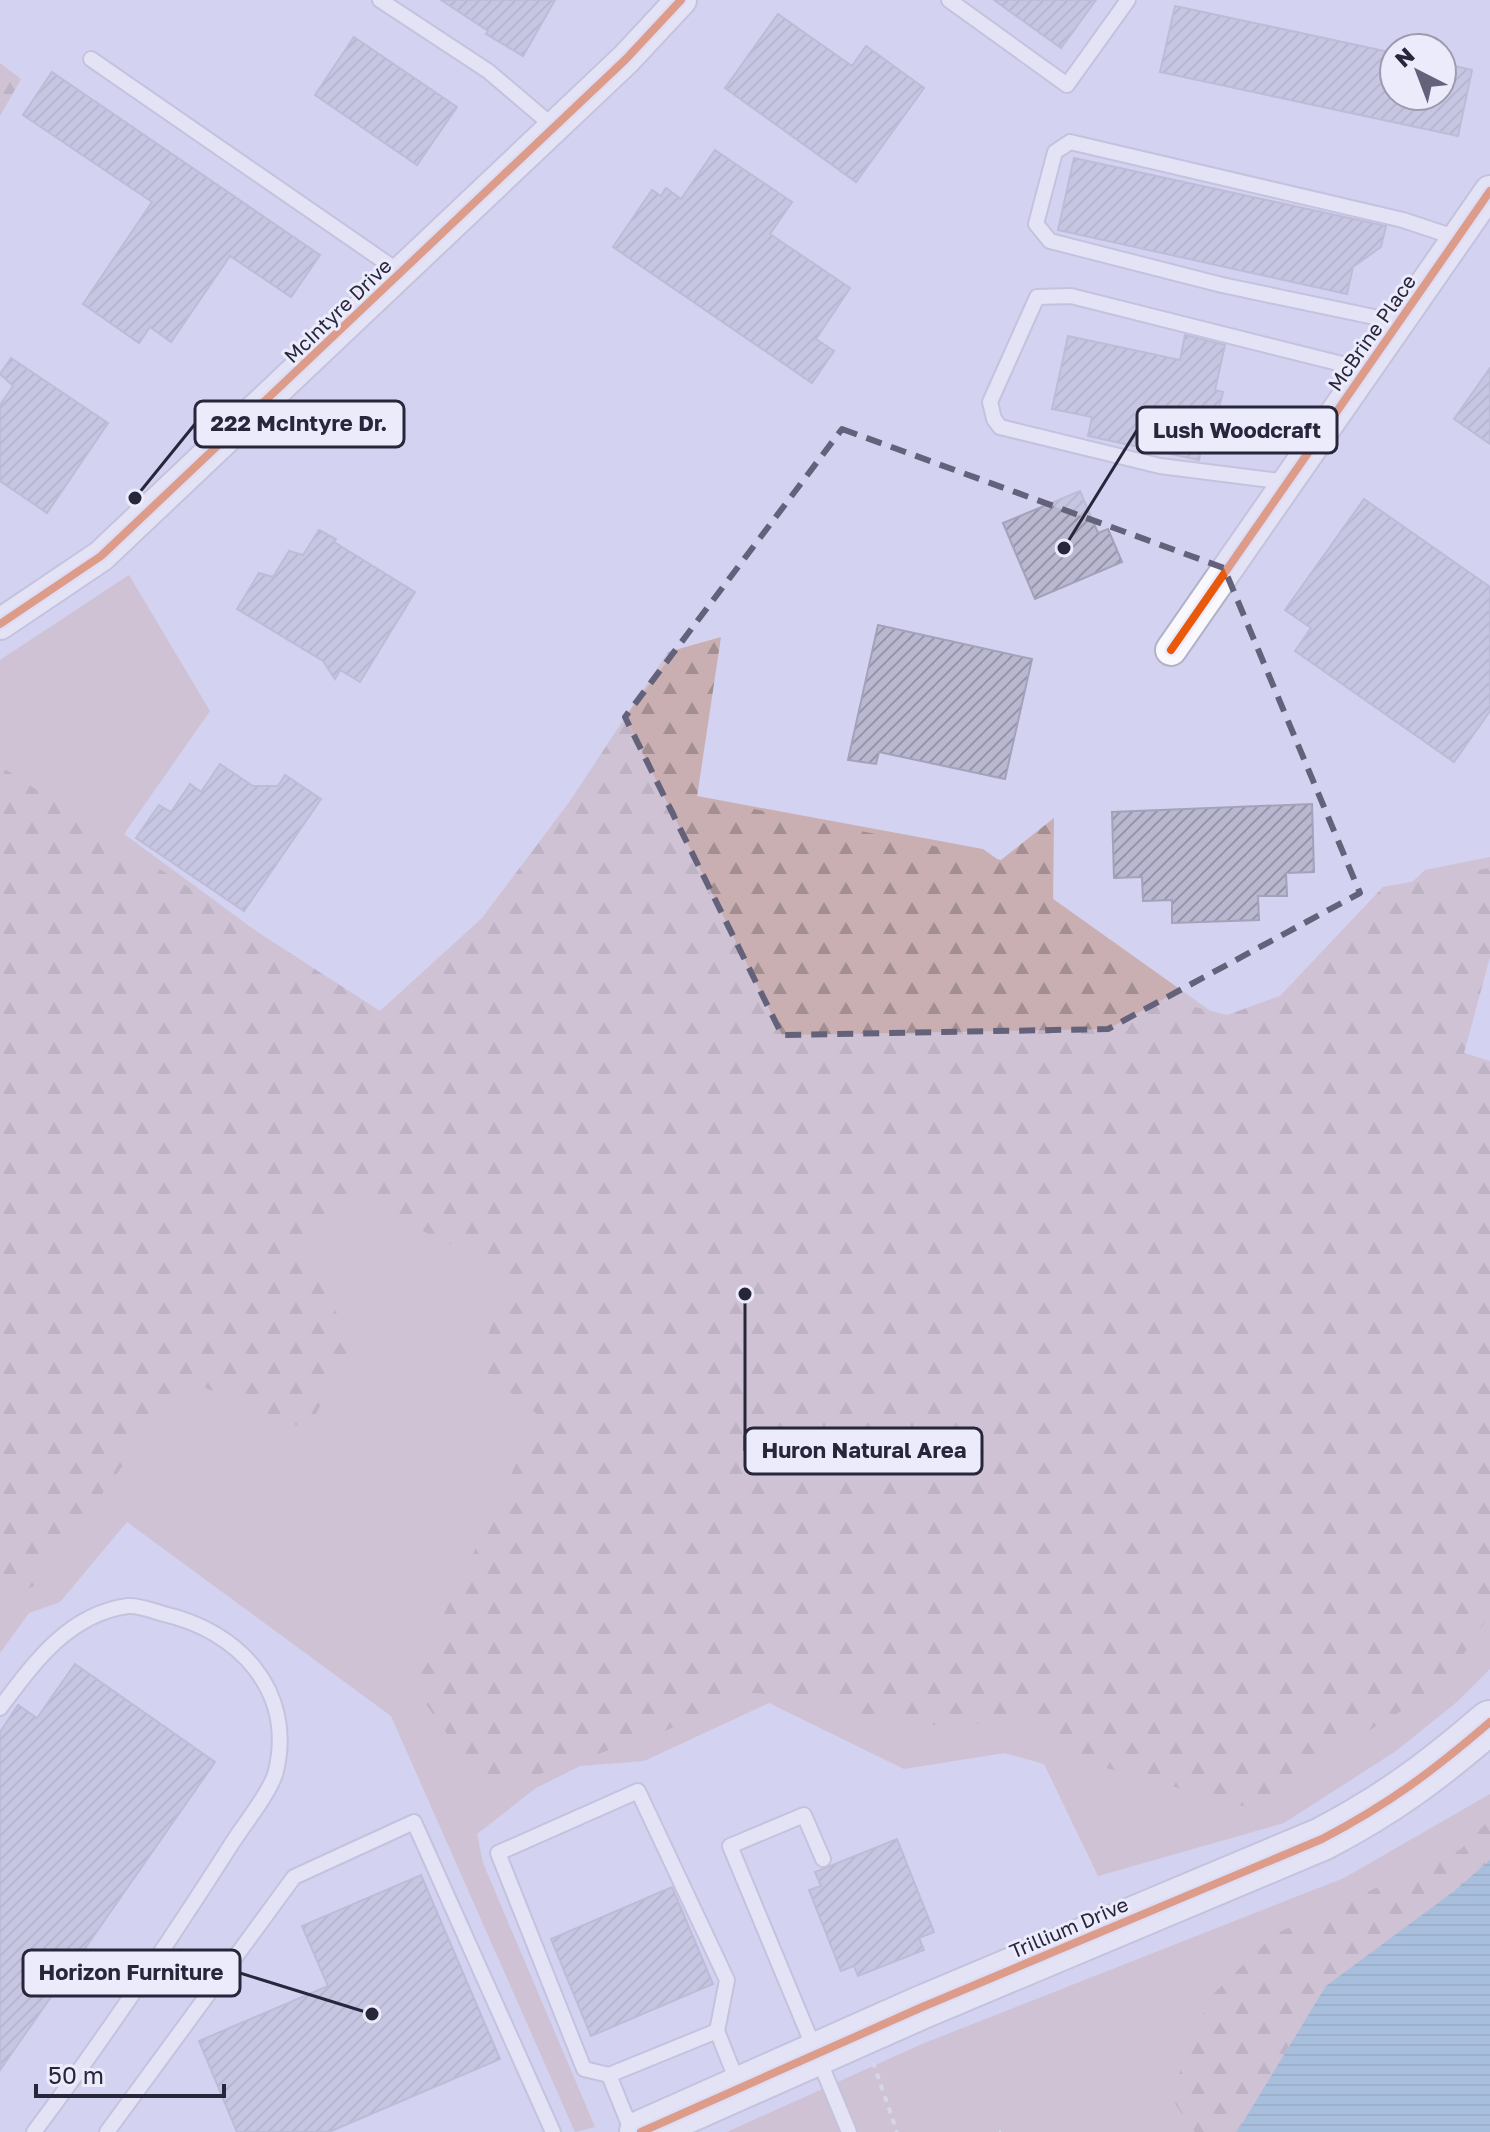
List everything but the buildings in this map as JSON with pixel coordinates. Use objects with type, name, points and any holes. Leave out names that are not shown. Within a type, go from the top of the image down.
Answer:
[{"type":"street","name":"McIntyre Drive","points":[[0,624],[101,556],[554,127],[670,4]]},
{"type":"street","name":"McBrine Place","points":[[1171,650],[1490,191]]},
{"type":"street","name":"Trillium Drive","points":[[641,2132],[817,2053],[1322,1839],[1384,1807],[1490,1722]]},
{"type":"lane","points":[[380,0],[488,71],[554,127]]},
{"type":"lane","points":[[949,0],[1067,85],[1128,0]]},
{"type":"lane","points":[[91,59],[402,273]]},
{"type":"lane","points":[[1399,323],[1222,285],[1050,241],[1036,224],[1055,152],[1070,142],[1403,220],[1457,238]]},
{"type":"lane","points":[[1288,482],[1160,466],[1000,427],[994,419],[990,402],[1037,297],[1071,296],[1366,370]]},
{"type":"lane","points":[[0,1708],[43,1650],[80,1623],[130,1606],[191,1620],[246,1657],[271,1690],[280,1730],[276,1773],[151,1971],[34,2132]]},
{"type":"lane","points":[[717,2031],[609,2075],[584,2069],[498,1853],[638,1791],[727,1980],[717,2031],[739,2088]]},
{"type":"lane","points":[[823,1859],[804,1815],[730,1846],[849,2132]]},
{"type":"lane","points":[[107,2132],[294,1877],[414,1822],[553,2132]]},
{"type":"lane","points":[[609,2075],[632,2132]]},
{"type":"path","points":[[872,2061],[897,2132]]},
{"type":"highlighted area","points":[[842,429],[1224,568],[1360,893],[1108,1029],[782,1035],[625,717]]},
{"type":"green space","points":[[0,63],[21,79],[0,116]]},
{"type":"green space","points":[[129,575],[210,711],[124,834],[380,1022],[681,793],[983,849],[1247,1037],[1425,870],[1490,857],[1490,901],[1454,1058],[1490,1066],[1490,1669],[1458,1701],[1396,1751],[1284,1823],[1098,1876],[1044,1764],[1004,1753],[904,1769],[769,1703],[644,1761],[580,1766],[536,1788],[477,1834],[483,1863],[595,2127],[575,2132],[391,1716],[127,1522],[60,1602],[29,1613],[0,1653],[0,660]]},
{"type":"green space","points":[[721,637],[697,797],[1001,860],[1054,818],[1053,907],[1167,1000],[1227,1015],[1280,996],[1383,887],[1490,868],[1490,957],[1464,1053],[1490,1061],[1490,1614],[1443,1686],[1308,1767],[1268,1813],[1096,1765],[1032,1718],[949,1727],[867,1717],[821,1698],[753,1693],[667,1730],[488,1792],[411,1683],[539,1416],[479,1366],[508,1271],[348,1196],[305,1246],[351,1344],[308,1430],[186,1380],[34,1586],[0,1599],[0,766],[380,1011],[482,918],[570,801],[668,652]]},
{"type":"green space","points":[[1490,1794],[1490,2132],[727,2132],[922,2044],[1344,1878]]},
{"type":"green space","points":[[1490,1819],[1490,1860],[1453,1892],[1326,1986],[1237,2132],[1195,2132],[1170,2097],[1210,1997],[1275,1934],[1461,1849]]},
{"type":"water","points":[[1490,1860],[1490,2132],[1237,2132],[1326,1986],[1453,1892]]},
{"type":"cycle path","points":[[0,624],[101,556],[626,59],[681,0]]},
{"type":"cycle path","points":[[1171,650],[1490,191]]},
{"type":"cycle path","points":[[641,2132],[920,2008],[1322,1839],[1410,1786],[1490,1722]]},
{"type":"place","name":"222 McIntyre Dr.","points":[[135,498]]},
{"type":"place","name":"Lush Woodcraft","points":[[1064,548]]},
{"type":"place","name":"Huron Natural Area","points":[[745,1294]]},
{"type":"place","name":"Horizon Furniture","points":[[372,2014]]}]
